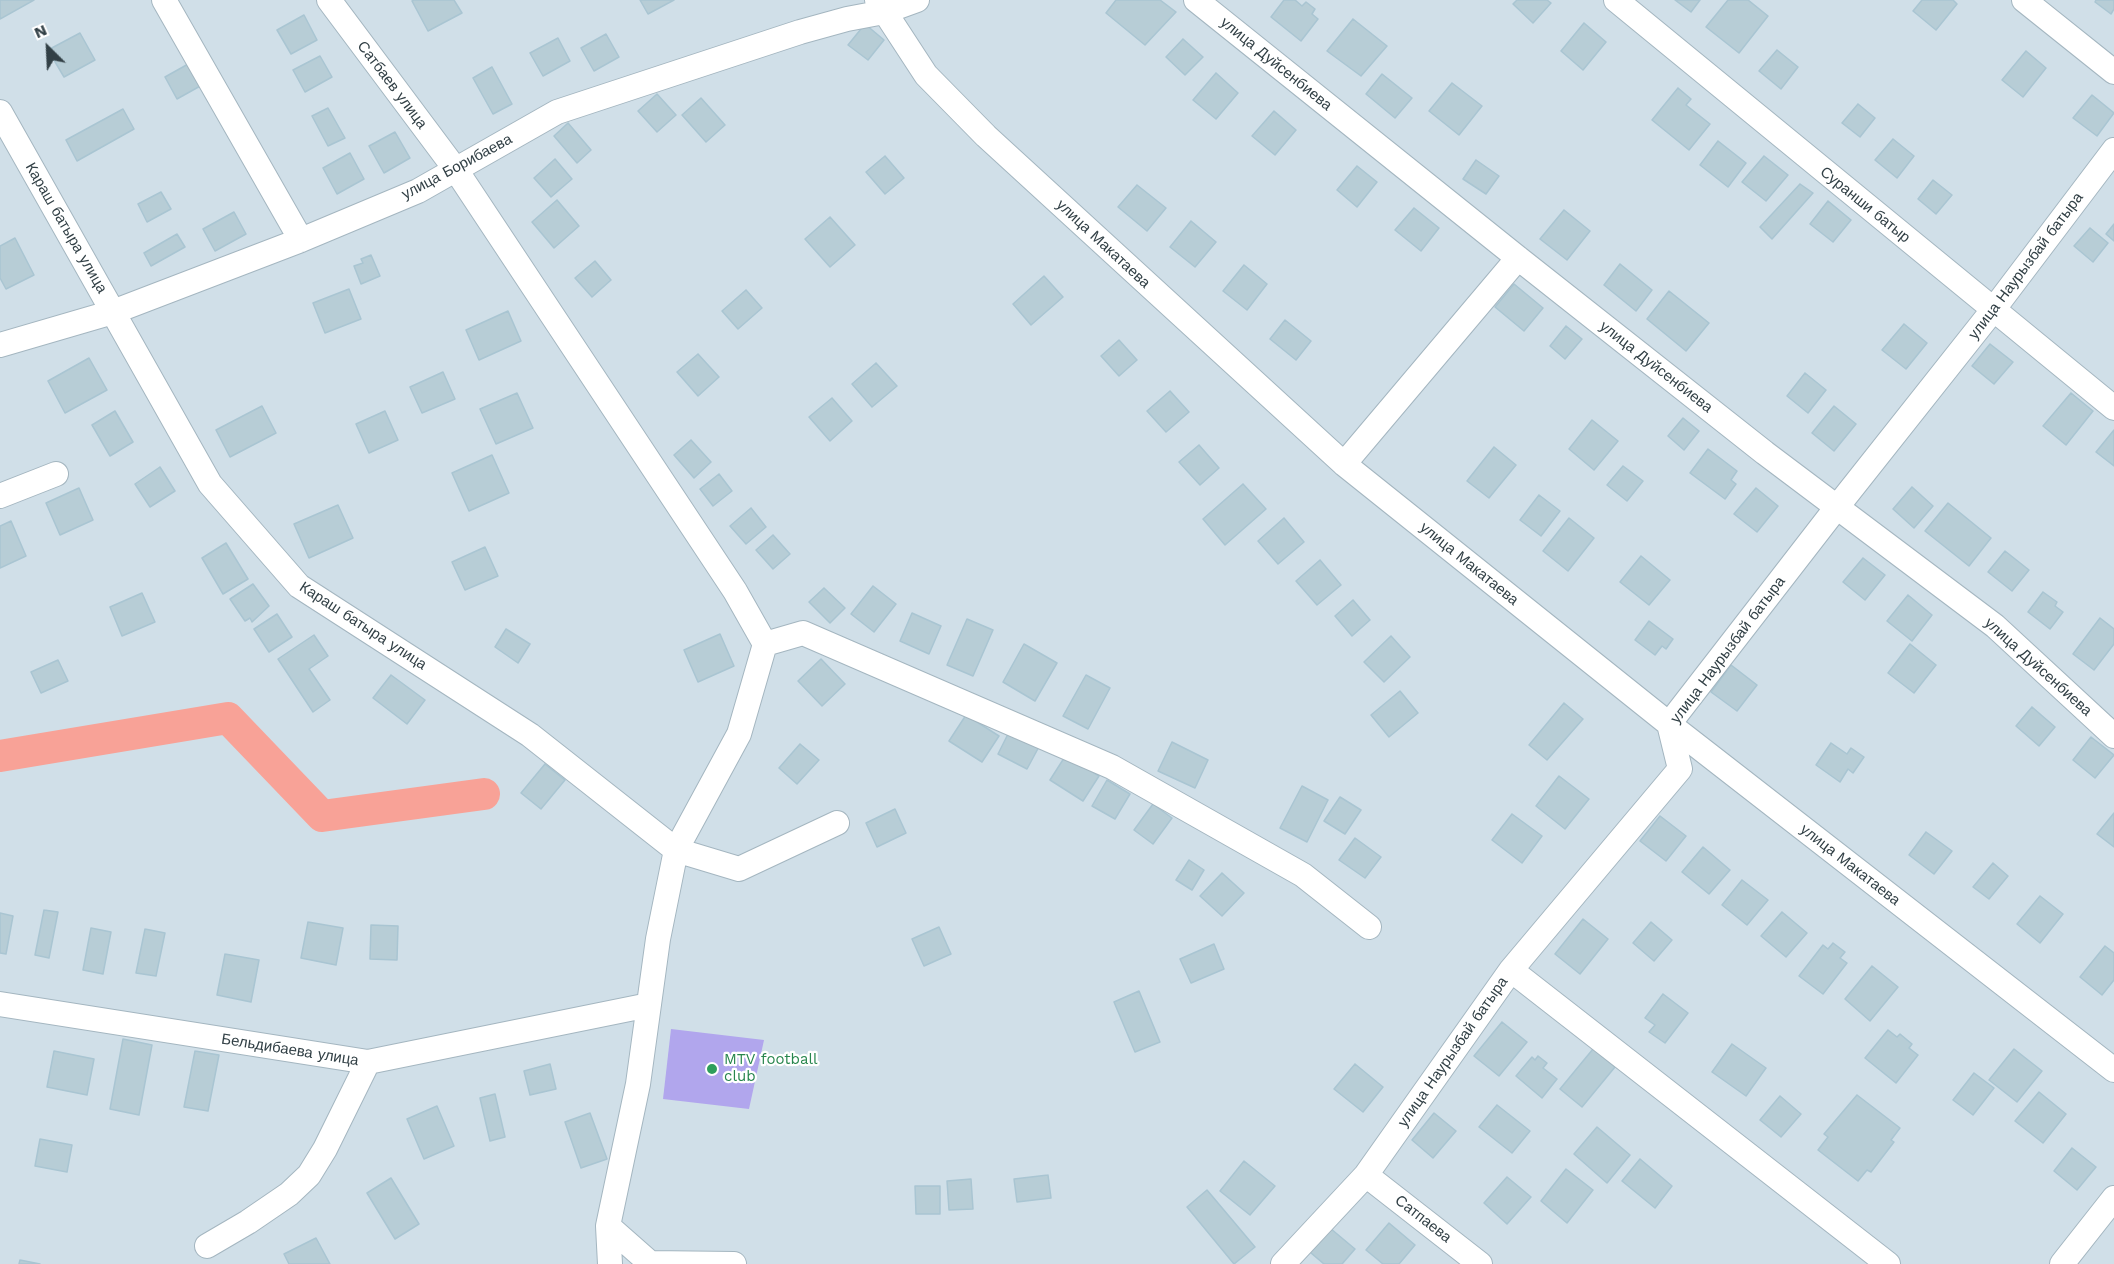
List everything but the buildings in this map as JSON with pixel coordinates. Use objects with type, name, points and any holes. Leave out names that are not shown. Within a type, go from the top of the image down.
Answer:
[{"type":"street","points":[[164,0],[301,240]]},
{"type":"street","name":"Сатбаев улица","points":[[329,0],[456,170],[735,591],[765,644]]},
{"type":"street","name":"улица Борибаева","points":[[0,345],[113,312],[301,240],[418,191],[557,112],[800,32],[847,19],[880,6],[917,0]]},
{"type":"street","name":"улица Дуйсенбиева","points":[[1196,0],[1765,453],[1995,626],[2114,736]]},
{"type":"street","name":"Суранши батыр","points":[[1616,0],[2114,408]]},
{"type":"street","points":[[2024,0],[2114,72]]},
{"type":"street","name":"улица Макатаева","points":[[880,6],[926,75],[986,136],[1344,464],[1669,724],[2114,1070]]},
{"type":"street","name":"Караш батыра улица","points":[[0,112],[210,484],[298,586],[531,735],[676,850]]},
{"type":"street","name":"улица Наурызбай батыра","points":[[1283,1264],[1366,1175],[1511,970],[1680,769],[1669,724],[1993,310],[2114,150]]},
{"type":"street","points":[[1344,464],[1518,258]]},
{"type":"street","points":[[0,496],[56,474]]},
{"type":"street","points":[[610,1264],[608,1226],[638,1084],[658,939],[676,850],[738,734],[765,644],[803,633],[1112,767],[1303,875],[1369,927]]},
{"type":"street","points":[[676,850],[739,869],[837,823]]},
{"type":"street","points":[[1511,970],[1888,1264]]},
{"type":"street","name":"Бельдибаева улица","points":[[0,1004],[368,1062],[649,1005]]},
{"type":"street","points":[[207,1246],[289,1194],[309,1175],[326,1149],[368,1062]]},
{"type":"street","name":"Сатпаева","points":[[1366,1175],[1480,1264]]},
{"type":"street","points":[[2062,1264],[2114,1198]]},
{"type":"street","points":[[608,1226],[650,1263],[734,1264]]},
{"type":"shaded area","points":[[0,0],[2114,0],[2114,1264],[0,1264]]},
{"type":"shaded area","name":"MTV football club","points":[[671,1029],[764,1040],[749,1109],[663,1099]]},
{"type":"waterway","points":[[0,756],[228,718],[322,816],[484,794]]},
{"type":"place","name":"MTV football club","points":[[712,1069]]}]
